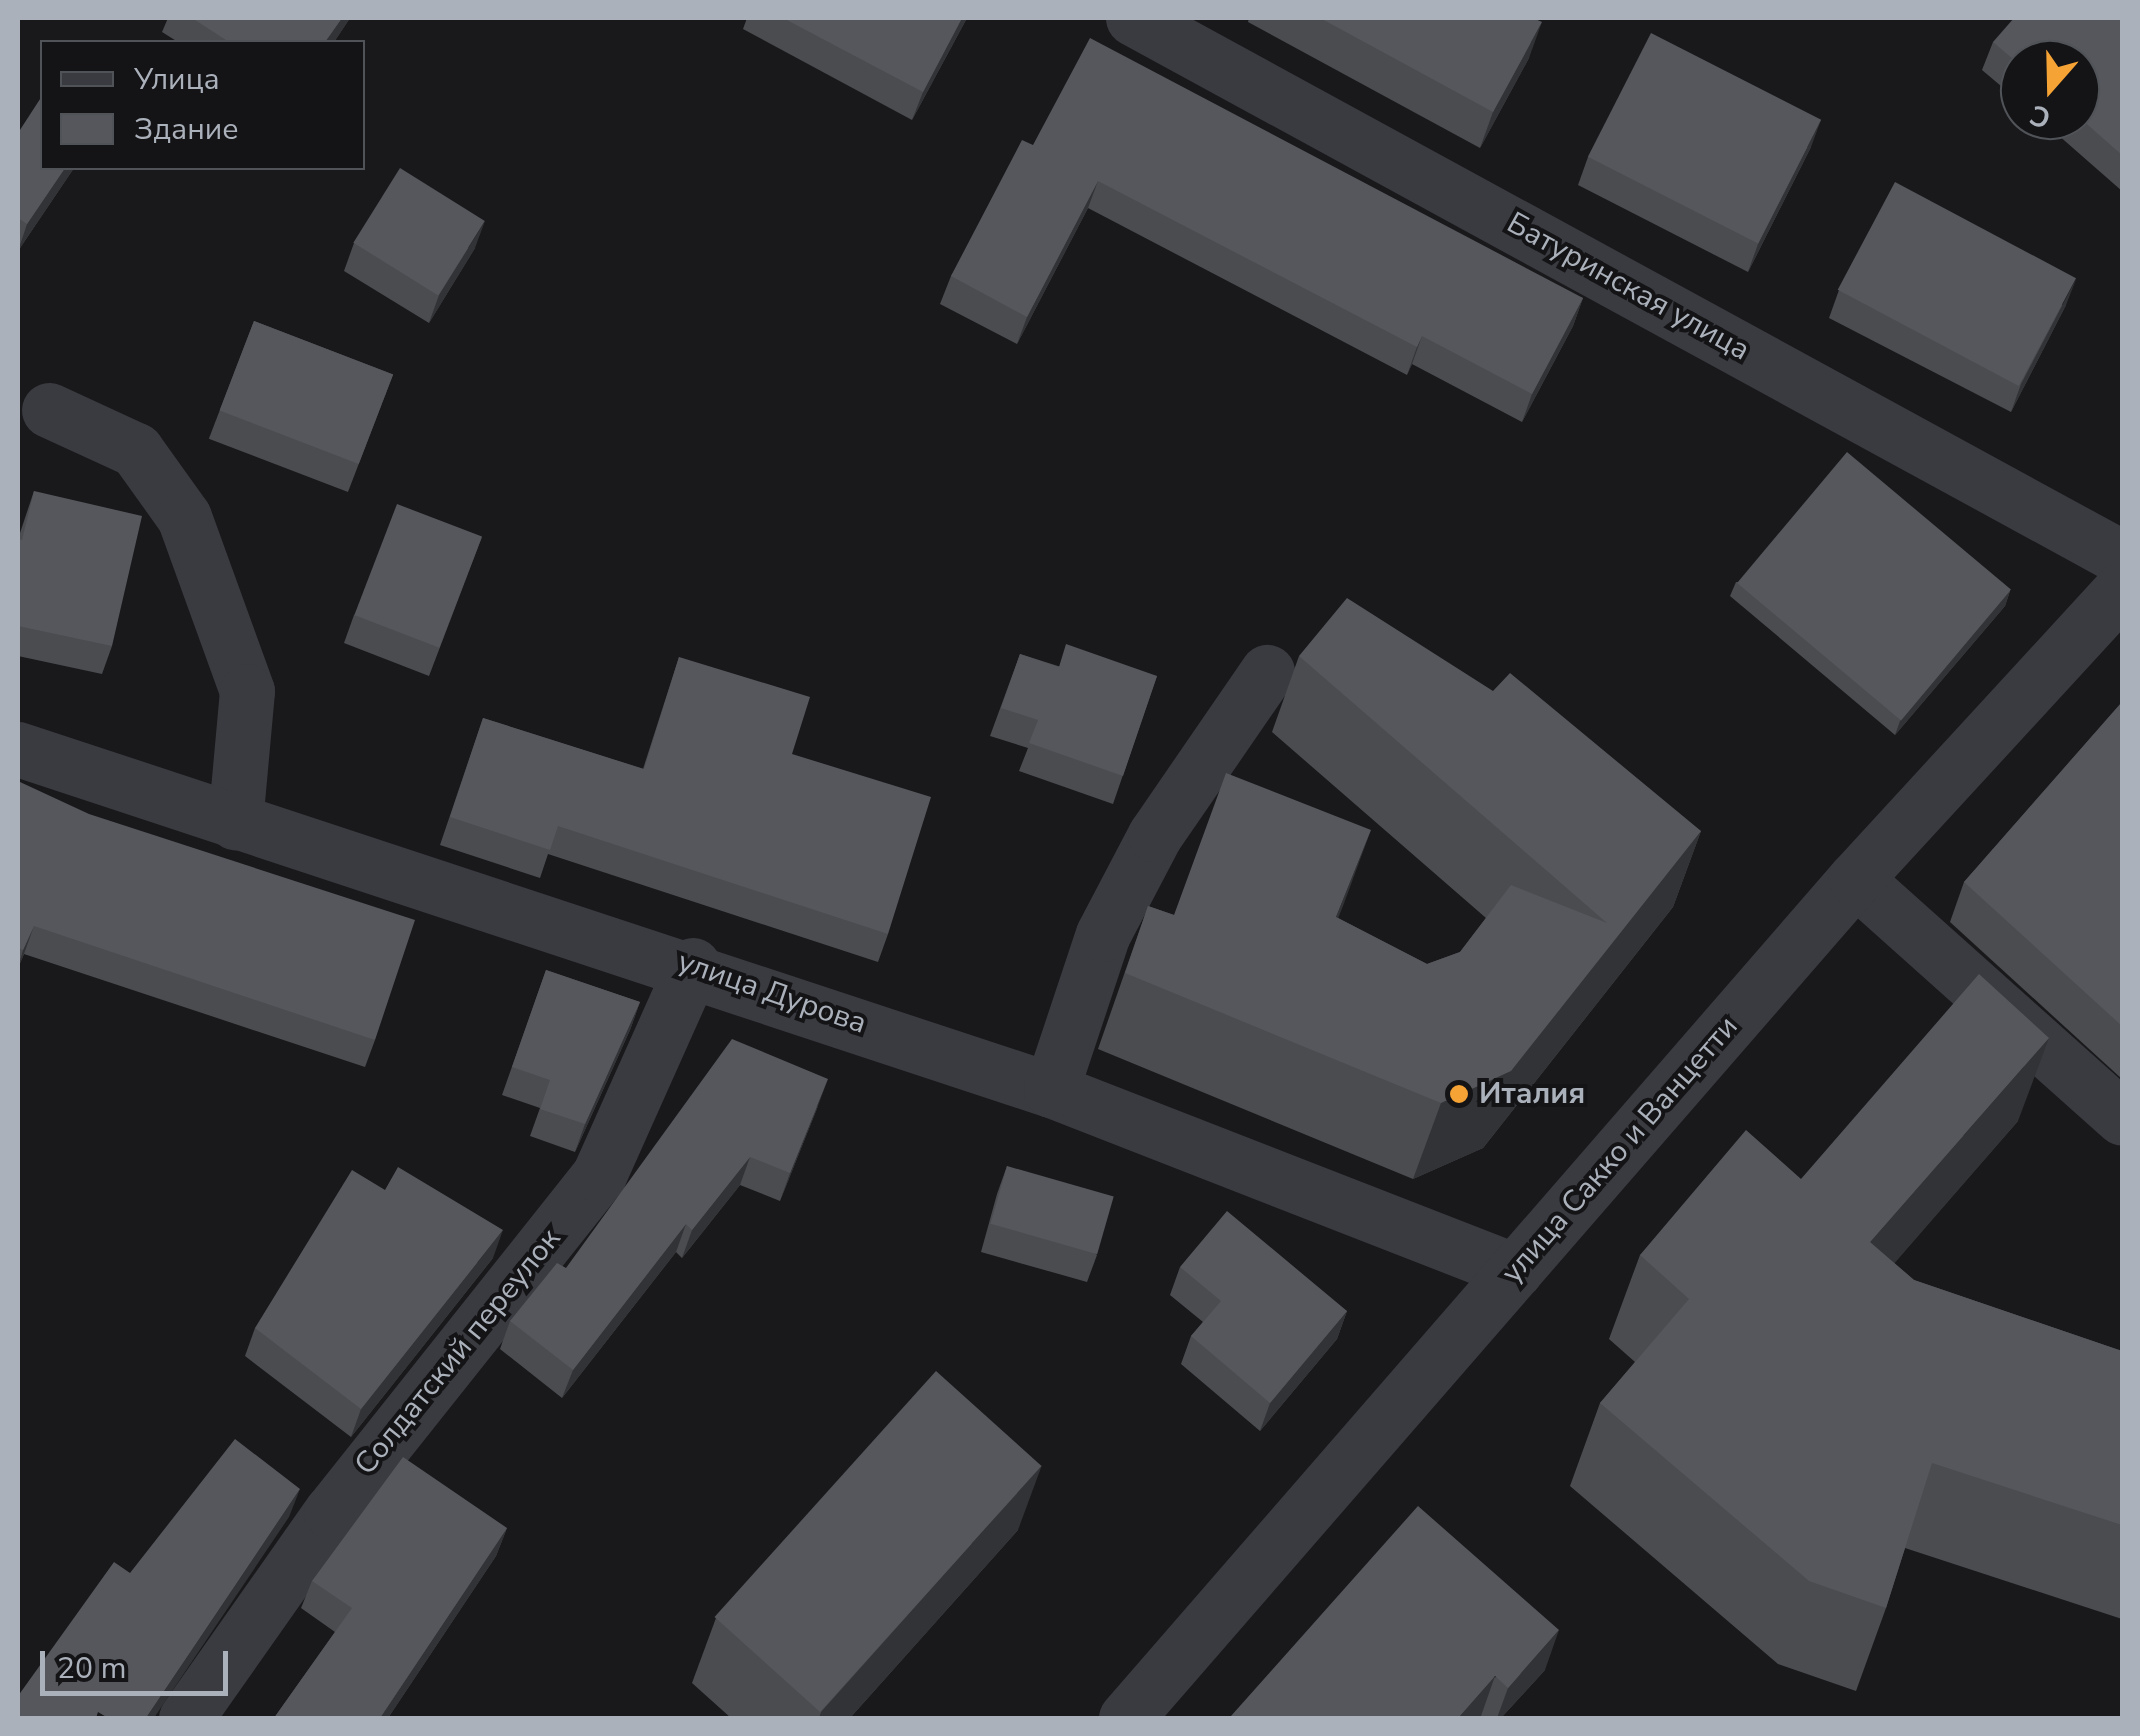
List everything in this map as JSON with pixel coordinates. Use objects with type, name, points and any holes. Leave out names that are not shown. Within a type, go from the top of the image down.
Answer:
[{"type":"street","name":"Батуринская улица","points":[[1133,18],[2122,558]]},
{"type":"street","points":[[49,410],[136,450],[184,517],[247,691],[235,822]]},
{"type":"street","name":"улица Сакко и Ванцетти","points":[[1141,1713],[1515,1271],[1855,879],[2122,589]]},
{"type":"street","points":[[1051,1090],[1111,917],[1155,834],[1267,672]]},
{"type":"street","name":"улица Дурова","points":[[18,749],[235,822],[693,965],[1051,1090],[1515,1271]]},
{"type":"street","points":[[1855,879],[2122,1118]]},
{"type":"street","name":"Солдатский переулок","points":[[186,1718],[331,1512],[599,1175],[693,965]]},
{"type":"building","points":[[192,18],[342,18],[326,40],[226,40]]},
{"type":"building","points":[[783,18],[962,18],[923,92]]},
{"type":"building","points":[[1320,18],[1533,18],[1542,22],[1493,112]]},
{"type":"building","points":[[2014,18],[2122,18],[2122,155],[2100,136],[2100,40],[2000,40],[2000,48],[1993,42]]},
{"type":"building","points":[[1651,33],[1821,120],[1758,244],[1588,157]]},
{"type":"building","points":[[1090,38],[1583,298],[1532,394],[1422,336],[1417,347],[1098,181],[1027,317],[951,276],[1022,140],[1033,145]]},
{"type":"building","points":[[40,99],[40,170],[64,170],[27,224],[18,218],[18,133]]},
{"type":"building","points":[[400,168],[485,221],[438,296],[353,243]]},
{"type":"building","points":[[1895,182],[2076,278],[2019,386],[1838,290]]},
{"type":"building","points":[[254,321],[393,374],[359,464],[220,411]]},
{"type":"building","points":[[1847,452],[2011,590],[1901,721],[1737,583]]},
{"type":"building","points":[[34,491],[142,516],[112,646],[18,626],[18,539],[22,540]]},
{"type":"building","points":[[397,504],[482,537],[439,648],[354,615]]},
{"type":"building","points":[[1347,598],[1493,691],[1510,673],[1701,831],[1511,1071],[1441,1103],[1125,973],[1148,906],[1174,915],[1226,773],[1371,830],[1336,917],[1427,964],[1460,952],[1511,885],[1607,923],[1299,656]]},
{"type":"building","points":[[1066,644],[1157,676],[1123,776],[1029,743],[1038,720],[1001,708],[1020,654],[1059,667]]},
{"type":"building","points":[[679,657],[810,697],[792,754],[931,797],[888,934],[558,826],[550,850],[450,817],[483,718],[644,769]]},
{"type":"building","points":[[2122,702],[2122,1026],[1964,882]]},
{"type":"building","points":[[20,782],[89,814],[415,920],[375,1040],[34,926],[23,950],[18,948]]},
{"type":"building","points":[[546,970],[640,1002],[585,1124],[540,1109],[550,1080],[512,1067]]},
{"type":"building","points":[[1979,974],[2049,1038],[1870,1242],[1914,1280],[2122,1351],[2122,1525],[1932,1463],[1886,1608],[1809,1581],[1600,1403],[1689,1299],[1640,1255],[1746,1130],[1801,1179]]},
{"type":"building","points":[[732,1039],[828,1079],[790,1173],[750,1157],[692,1230],[686,1224],[573,1370],[510,1321],[557,1263],[566,1268]]},
{"type":"building","points":[[1007,1166],[1114,1197],[1097,1254],[990,1224]]},
{"type":"building","points":[[398,1167],[503,1230],[361,1409],[255,1328],[352,1170],[385,1190]]},
{"type":"building","points":[[1227,1211],[1347,1311],[1270,1403],[1191,1336],[1221,1301],[1180,1267]]},
{"type":"building","points":[[936,1371],[1042,1466],[820,1712],[715,1617]]},
{"type":"building","points":[[235,1439],[300,1489],[146,1718],[108,1718],[98,1712],[96,1718],[18,1718],[18,1696],[114,1562],[130,1573]]},
{"type":"building","points":[[403,1457],[507,1528],[380,1718],[274,1718],[352,1608],[312,1581]]},
{"type":"building","points":[[1418,1506],[1559,1630],[1508,1688],[1495,1676],[1458,1718],[1231,1716]]},
{"type":"place","name":"Италия","points":[[1459,1094]]}]
